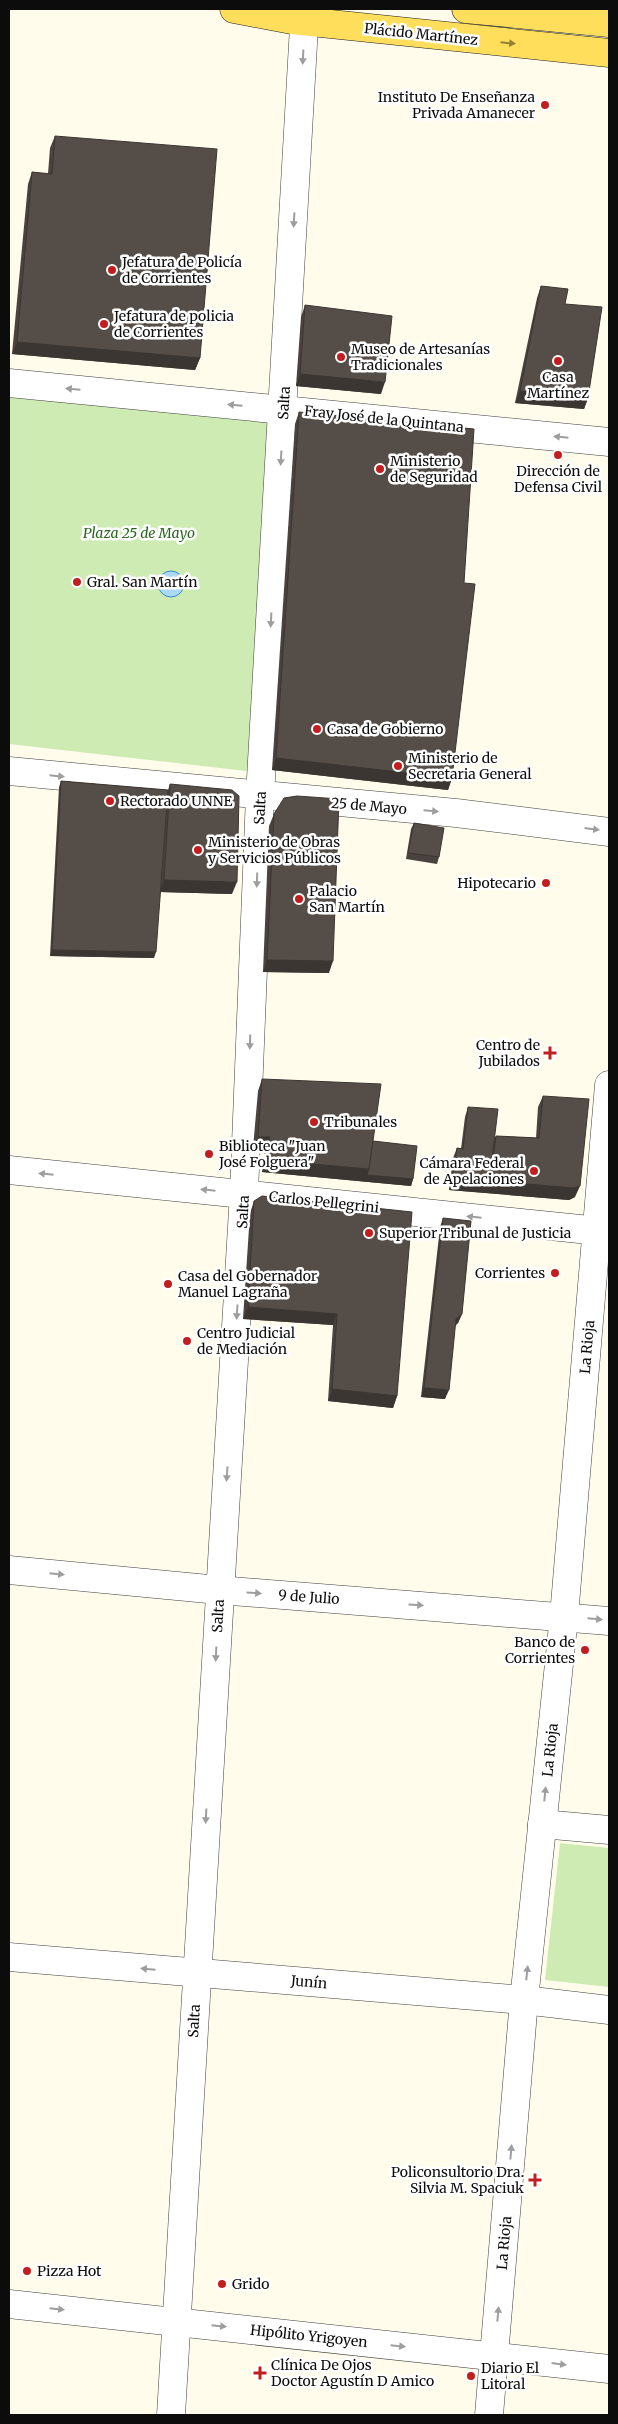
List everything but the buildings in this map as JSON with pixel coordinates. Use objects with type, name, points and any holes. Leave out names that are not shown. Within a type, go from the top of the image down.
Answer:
[{"type":"main road","name":"Plácido Martínez","points":[[234,9],[305,15],[609,54]]},
{"type":"main road","points":[[466,9],[609,23]]},
{"type":"street","name":"Salta","points":[[172,2415],[219,1590],[244,1193],[260,796],[284,409],[305,15]]},
{"type":"street","name":"Fray José de la Quintana","points":[[9,383],[609,442]]},
{"type":"street","name":"25 de Mayo","points":[[9,771],[456,813],[609,832]]},
{"type":"street","name":"La Rioja","points":[[489,2415],[524,2000],[604,1231],[609,1085]]},
{"type":"street","name":"Carlos Pellegrini","points":[[9,1170],[604,1231]]},
{"type":"street","name":"9 de Julio","points":[[9,1570],[219,1590],[609,1620]]},
{"type":"street","points":[[542,1824],[609,1830]]},
{"type":"street","name":"Junín","points":[[9,1957],[524,2000],[609,2010]]},
{"type":"street","name":"Hipólito Yrigoyen","points":[[9,2304],[609,2369]]},
{"type":"green space","name":"Plaza 25 de Mayo","points":[[9,391],[277,412],[255,772],[9,744]]},
{"type":"green space","points":[[560,1843],[609,1848],[609,1987],[545,1980]]},
{"type":"water","points":[[171,571],[180,575],[184,584],[180,593],[171,597],[162,593],[158,584],[162,575]]},
{"type":"place","name":"Instituto De Enseñanza Privada Amanecer","points":[[545,105]]},
{"type":"place","name":"Jefatura de Policía de Corrientes","points":[[112,270]]},
{"type":"place","name":"Jefatura de policia de Corrientes","points":[[104,324]]},
{"type":"place","name":"Museo de Artesanías Tradicionales","points":[[341,357]]},
{"type":"place","name":"Casa Martínez","points":[[558,361]]},
{"type":"place","name":"Dirección de Defensa Civil","points":[[558,455]]},
{"type":"place","name":"Ministerio de Seguridad","points":[[380,469]]},
{"type":"place","name":"Gral. San Martín","points":[[77,582]]},
{"type":"place","name":"Casa de Gobierno","points":[[317,729]]},
{"type":"place","name":"Ministerio de Secretaria General","points":[[398,766]]},
{"type":"place","name":"Rectorado UNNE","points":[[110,801]]},
{"type":"place","name":"Ministerio de Obras y Servicios Públicos","points":[[198,850]]},
{"type":"place","name":"Hipotecario","points":[[546,883]]},
{"type":"place","name":"Palacio San Martín","points":[[299,899]]},
{"type":"place","name":"Centro de Jubilados","points":[[550,1053]]},
{"type":"place","name":"Tribunales","points":[[314,1122]]},
{"type":"place","name":"Biblioteca \"Juan José Folguera\"","points":[[209,1154]]},
{"type":"place","name":"Cámara Federal de Apelaciones","points":[[534,1171]]},
{"type":"place","name":"Superior Tribunal de Justicia","points":[[369,1233]]},
{"type":"place","name":"Corrientes","points":[[555,1273]]},
{"type":"place","name":"Casa del Gobernador Manuel Lagraña","points":[[168,1284]]},
{"type":"place","name":"Centro Judicial de Mediación","points":[[187,1341]]},
{"type":"place","name":"Banco de Corrientes","points":[[585,1650]]},
{"type":"place","name":"Policonsultorio Dra. Silvia M. Spaciuk","points":[[535,2180]]},
{"type":"place","name":"Pizza Hot","points":[[27,2271]]},
{"type":"place","name":"Grido","points":[[222,2284]]},
{"type":"place","name":"Clínica De Ojos Doctor Agustín D Amico","points":[[260,2373]]},
{"type":"place","name":"Diario El Litoral","points":[[471,2376]]}]
